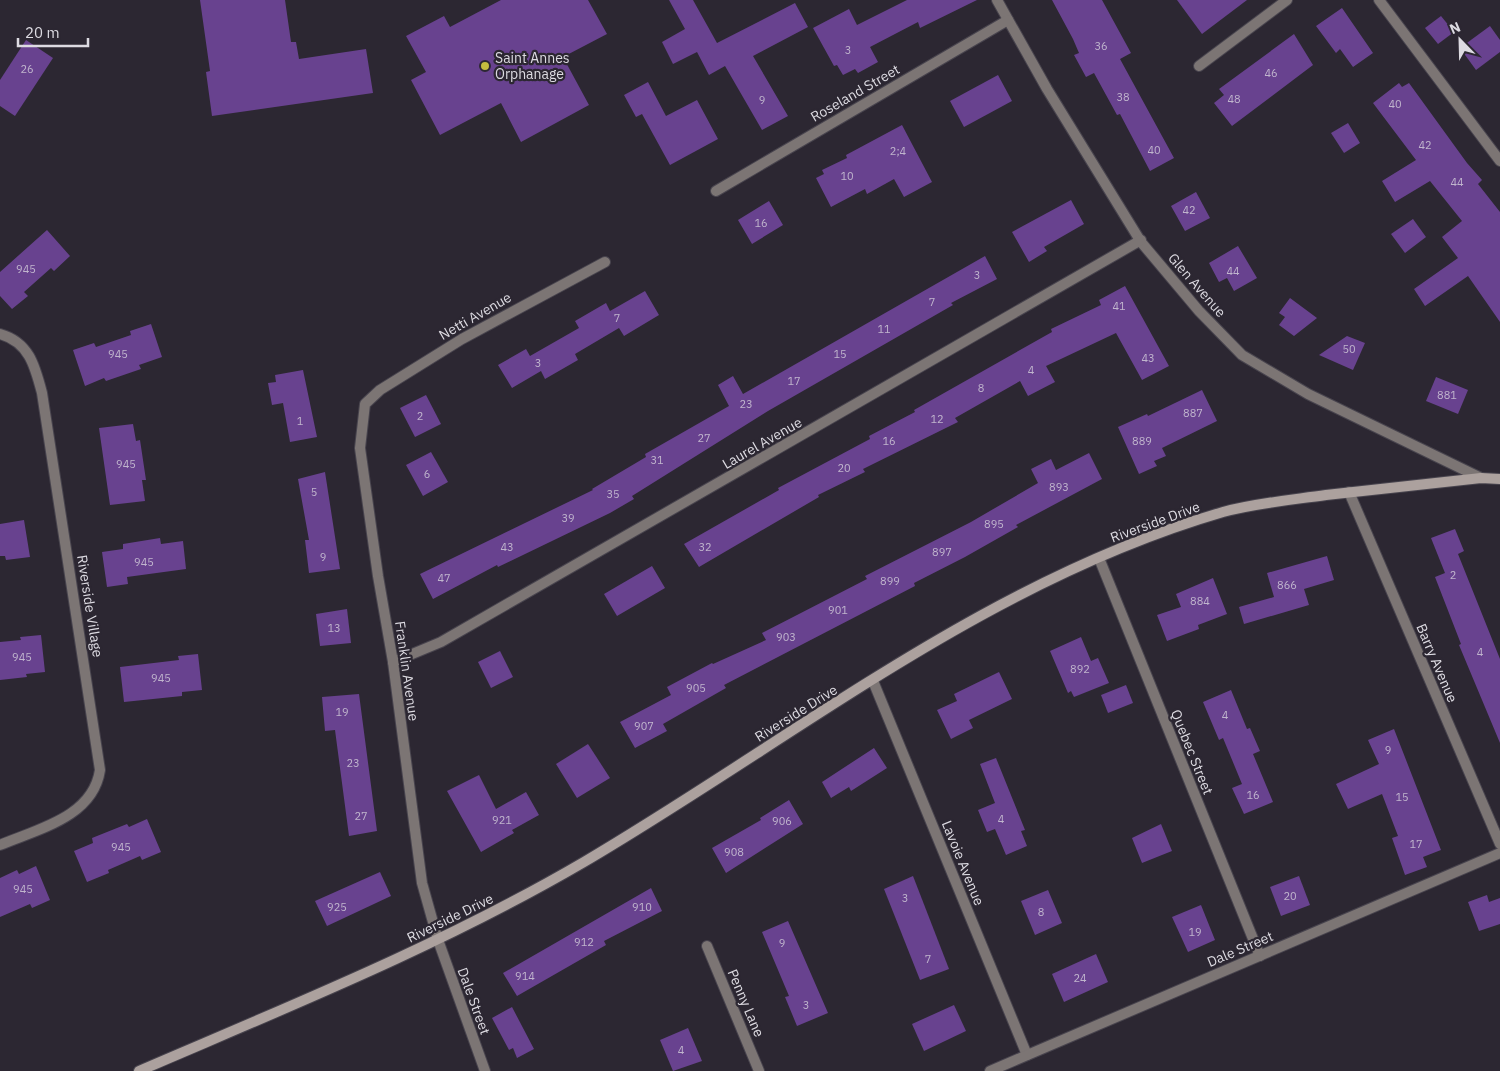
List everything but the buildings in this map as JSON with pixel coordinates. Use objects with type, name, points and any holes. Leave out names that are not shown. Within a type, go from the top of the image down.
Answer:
[{"type":"main road","name":"Riverside Drive","points":[[139,1071],[344,984],[509,905],[587,861],[951,631],[1030,589],[1099,558],[1225,512],[1268,502],[1481,478],[1500,479]]},
{"type":"street","name":"Glen Avenue","points":[[997,0],[1047,89],[1141,240],[1199,311],[1242,355],[1308,394],[1481,478]]},
{"type":"street","points":[[1199,66],[1287,0]]},
{"type":"street","points":[[1379,0],[1500,161]]},
{"type":"street","name":"Roseland Street","points":[[716,191],[1008,20]]},
{"type":"street","name":"Laurel Avenue","points":[[393,662],[441,642],[1141,240]]},
{"type":"street","name":"Netti Avenue","points":[[365,404],[380,390],[462,339],[605,262]]},
{"type":"street","name":"Riverside Village","points":[[0,334],[11,337],[24,346],[32,359],[42,393],[100,770],[93,793],[78,809],[56,821],[0,845]]},
{"type":"street","name":"Franklin Avenue","points":[[365,404],[360,448],[378,576],[393,662],[422,883],[438,940]]},
{"type":"street","name":"Barry Avenue","points":[[1349,492],[1500,844]]},
{"type":"street","name":"Quebec Street","points":[[1099,558],[1260,956]]},
{"type":"street","name":"Lavoie Avenue","points":[[873,682],[1027,1055]]},
{"type":"street","name":"Dale Street","points":[[990,1071],[1500,853]]},
{"type":"street","name":"Dale Street","points":[[438,940],[485,1071]]},
{"type":"street","name":"Penny Lane","points":[[707,946],[759,1071]]},
{"type":"place","name":"Saint Annes Orphanage","points":[[485,66]]}]
